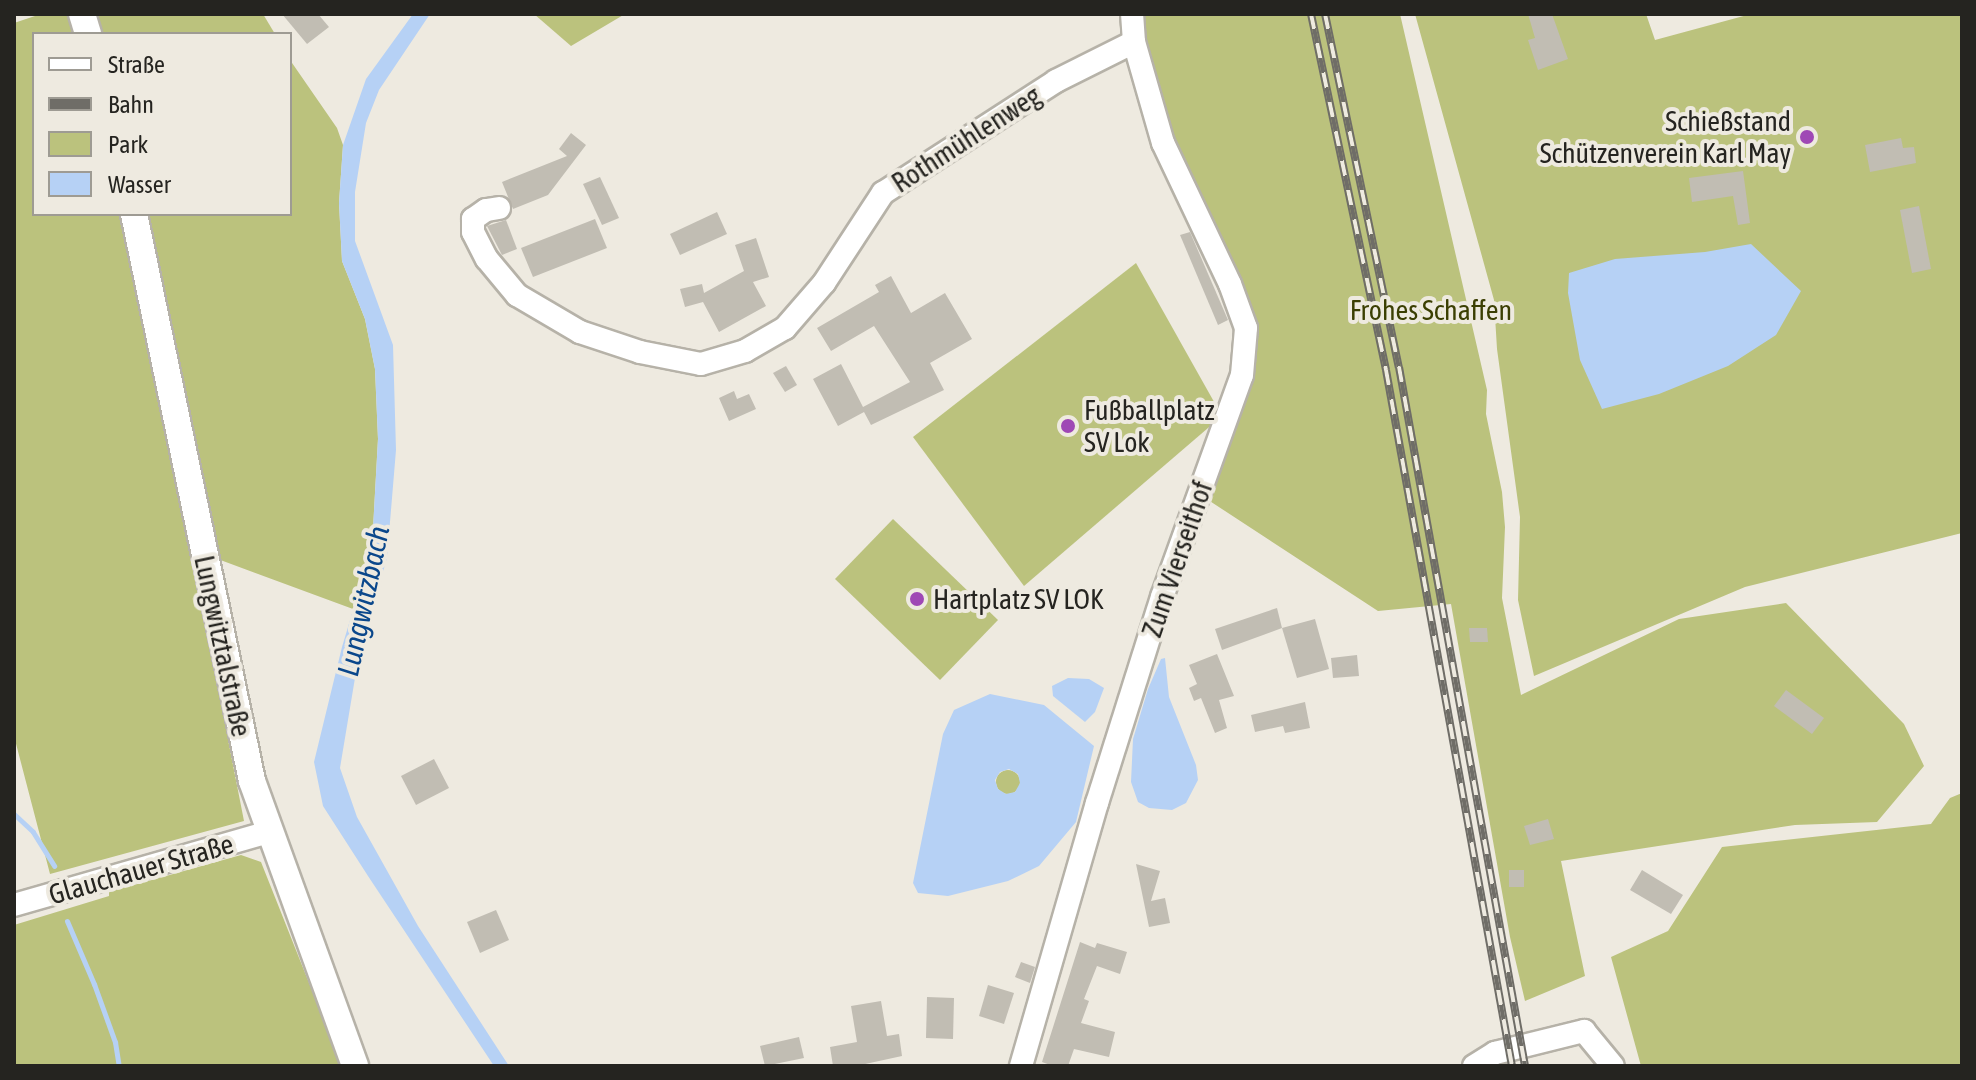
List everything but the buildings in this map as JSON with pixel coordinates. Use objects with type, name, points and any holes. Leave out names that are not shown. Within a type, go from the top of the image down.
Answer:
[{"type":"main road","name":"Lungwitztalstraße","points":[[134,216],[248,766],[268,832],[355,1066]]},
{"type":"street","name":"Zum Vierseithof","points":[[1021,1066],[1097,803],[1157,612],[1242,375],[1246,328],[1230,284],[1163,143],[1134,42],[1132,14]]},
{"type":"street","name":"Rothmühlenweg","points":[[499,208],[486,210],[473,219],[473,232],[487,259],[517,295],[580,332],[640,352],[701,364],[745,351],[785,328],[824,283],[883,193],[1056,81],[1134,42]]},
{"type":"street","name":"Glauchauer Straße","points":[[14,905],[268,832]]},
{"type":"street","points":[[1474,1066],[1495,1053],[1584,1031],[1613,1066]]},
{"type":"green space","points":[[41,14],[69,14],[74,32],[32,32],[32,216],[120,216],[143,307],[244,821],[50,874],[14,736],[14,23]]},
{"type":"green space","points":[[93,14],[263,14],[274,32],[98,32]]},
{"type":"green space","points":[[534,14],[625,14],[571,46]]},
{"type":"green space","name":"Frohes Schaffen","points":[[1132,14],[1400,14],[1487,390],[1486,414],[1502,492],[1505,527],[1502,598],[1521,695],[1679,619],[1786,603],[1904,724],[1924,766],[1877,822],[1795,825],[1561,861],[1585,976],[1525,1001],[1510,937],[1451,604],[1378,611],[1199,494],[1246,328],[1163,143]]},
{"type":"green space","points":[[1415,14],[1646,14],[1655,40],[1751,14],[1962,14],[1962,533],[1745,587],[1534,676],[1518,600],[1520,517],[1497,349],[1494,300]]},
{"type":"green space","points":[[292,63],[337,128],[343,145],[339,203],[342,261],[365,319],[375,369],[378,439],[372,547],[353,609],[215,558],[188,402],[144,216],[292,216]]},
{"type":"green space","name":"Fußballplatz SV Lok","points":[[1136,263],[1222,416],[1024,586],[913,437]]},
{"type":"green space","name":"Hartplatz SV LOK","points":[[893,519],[998,620],[940,680],[835,579]]},
{"type":"green space","points":[[1008,770],[1017,773],[1020,782],[1017,791],[1008,794],[999,791],[996,782],[999,773]]},
{"type":"green space","points":[[1962,793],[1962,1066],[1641,1066],[1611,957],[1668,931],[1722,847],[1931,824],[1950,798]]},
{"type":"green space","points":[[241,855],[261,862],[342,1066],[14,1066],[14,925],[109,896],[109,892]]},
{"type":"water","name":"Lungwitzbach","points":[[413,14],[430,14],[379,90],[366,123],[355,192],[355,241],[393,345],[396,450],[387,558],[359,654],[340,768],[357,817],[418,926],[509,1066],[494,1066],[323,806],[314,762],[342,647],[372,547],[378,439],[375,369],[365,319],[342,261],[339,203],[343,145],[366,79]]},
{"type":"water","points":[[1751,244],[1801,291],[1776,335],[1728,366],[1659,394],[1602,409],[1580,360],[1568,293],[1569,273],[1615,259],[1705,252]]},
{"type":"water","points":[[1165,658],[1169,697],[1196,765],[1198,780],[1186,803],[1172,810],[1149,808],[1138,802],[1131,782],[1133,739],[1148,689],[1161,659]]},
{"type":"water","points":[[1068,678],[1089,679],[1104,688],[1095,712],[1085,722],[1053,696],[1052,686]]},
{"type":"water","points":[[990,694],[1044,705],[1094,746],[1076,822],[1039,866],[1008,881],[948,896],[918,893],[913,883],[943,734],[954,710]],"holes":[[[1009,769],[1018,774],[1020,783],[1015,792],[1006,794],[998,789],[995,780],[1000,772]]]},
{"type":"waterway","points":[[14,814],[33,832],[54,866]]},
{"type":"waterway","points":[[67,921],[115,1042],[119,1066]]},
{"type":"railway","points":[[1311,14],[1386,370],[1512,1066]]},
{"type":"railway","points":[[1325,14],[1399,367],[1525,1066]]},
{"type":"place","name":"Schießstand Schützenverein Karl May","points":[[1807,137]]},
{"type":"place","name":"Fußballplatz SV Lok","points":[[1068,426]]},
{"type":"place","name":"Hartplatz SV LOK","points":[[917,599]]}]
